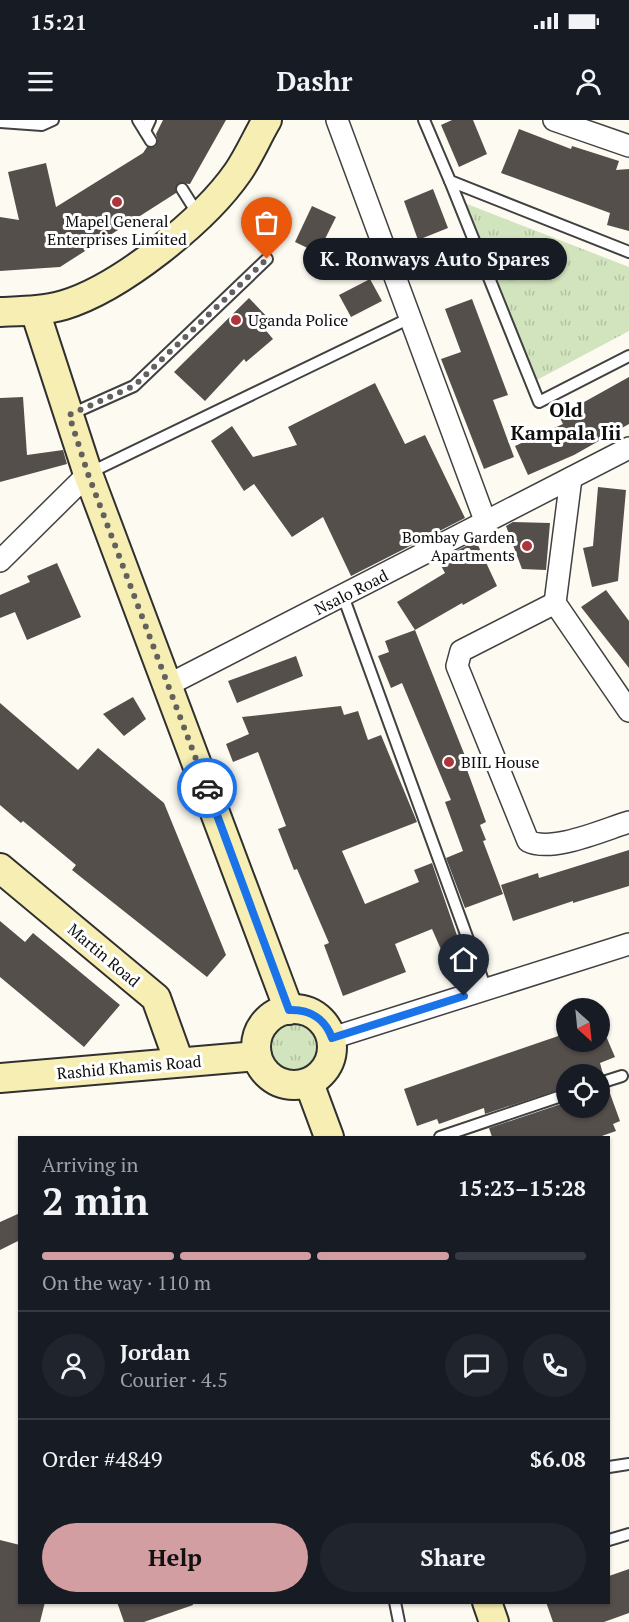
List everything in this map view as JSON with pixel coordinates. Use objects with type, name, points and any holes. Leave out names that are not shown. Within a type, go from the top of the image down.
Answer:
[{"type":"street","points":[[0,312],[35,311],[64,305],[93,292],[170,242],[199,216],[237,173],[267,120]]},
{"type":"street","points":[[337,120],[486,523]]},
{"type":"street","points":[[555,120],[629,146]]},
{"type":"street","points":[[35,311],[88,474],[289,1010]]},
{"type":"street","name":"Nsalo Road","points":[[168,685],[629,448]]},
{"type":"street","points":[[0,561],[88,474]]},
{"type":"street","points":[[571,478],[555,603],[629,711]]},
{"type":"street","points":[[555,603],[461,651],[457,666],[528,841],[539,846],[556,844],[629,822]]},
{"type":"street","name":"Martin Road","points":[[0,868],[156,998],[179,1062]]},
{"type":"street","points":[[332,1038],[629,944]]},
{"type":"street","points":[[289,1010],[299,1010],[316,1016],[329,1030],[332,1038],[331,1059],[326,1069],[309,1083],[290,1085],[273,1079],[260,1065],[257,1056],[257,1040],[263,1026],[275,1015],[289,1010]]},
{"type":"street","name":"Rashid Khamis Road","points":[[0,1078],[257,1056]]},
{"type":"street","points":[[309,1083],[329,1136]]},
{"type":"street","points":[[488,1604],[494,1622]]},
{"type":"lane","points":[[0,122],[42,125],[53,120]]},
{"type":"lane","points":[[138,120],[151,141]]},
{"type":"lane","points":[[145,131],[150,120]]},
{"type":"lane","points":[[424,120],[539,402],[629,356]]},
{"type":"lane","points":[[450,182],[629,252]]},
{"type":"lane","points":[[182,189],[199,216]]},
{"type":"lane","points":[[69,415],[134,386],[267,259]]},
{"type":"lane","points":[[88,474],[410,318]]},
{"type":"lane","points":[[344,596],[486,989]]},
{"type":"lane","points":[[610,1080],[622,1076]]},
{"type":"lane","points":[[443,1136],[556,1098]]},
{"type":"lane","points":[[610,1467],[629,1464]]},
{"type":"lane","points":[[610,1540],[629,1534]]},
{"type":"lane","points":[[395,1604],[399,1622]]},
{"type":"green space","points":[[462,202],[629,267],[629,331],[535,381]]},
{"type":"green space","points":[[294,1020],[304,1022],[312,1028],[318,1036],[320,1046],[318,1056],[312,1064],[304,1070],[294,1072],[284,1070],[276,1064],[270,1056],[268,1046],[270,1036],[276,1028],[284,1022]]},
{"type":"building","points":[[163,120],[226,120],[190,184],[178,183],[176,193],[60,267],[0,271],[0,217],[19,220],[8,172],[46,163],[56,207],[143,153],[147,147],[155,147],[158,141],[156,134]]},
{"type":"building","points":[[452,120],[473,120],[487,154],[459,167],[441,125]]},
{"type":"building","points":[[519,129],[571,149],[572,146],[619,161],[616,170],[629,169],[629,231],[607,225],[610,213],[501,173]]},
{"type":"building","points":[[433,189],[448,228],[418,240],[404,201]]},
{"type":"building","points":[[312,206],[336,217],[318,253],[295,242]]},
{"type":"building","points":[[370,279],[382,301],[351,317],[339,295]]},
{"type":"building","points":[[249,298],[270,320],[263,327],[273,339],[246,362],[244,359],[205,401],[174,372]]},
{"type":"building","points":[[472,299],[508,395],[493,400],[514,457],[484,469],[441,359],[461,352],[445,309]]},
{"type":"building","points":[[629,377],[629,424],[574,455],[528,475],[515,446],[563,424],[559,416]]},
{"type":"building","points":[[375,383],[405,444],[425,435],[465,518],[351,576],[323,517],[292,537],[254,484],[244,491],[211,441],[232,426],[253,457],[297,445],[288,427]]},
{"type":"building","points":[[23,397],[27,455],[63,450],[67,464],[0,482],[0,398]]},
{"type":"building","points":[[598,487],[626,490],[618,581],[592,587],[583,548],[593,546]]},
{"type":"building","name":"Bombay Garden Apartments","points":[[513,522],[550,523],[546,570],[522,569],[506,526]]},
{"type":"building","points":[[476,541],[497,586],[415,630],[397,602],[445,573],[438,560]]},
{"type":"building","points":[[57,563],[81,617],[27,640],[15,612],[0,618],[0,595],[30,582],[27,576]]},
{"type":"building","points":[[606,590],[629,621],[629,668],[581,607]]},
{"type":"building","points":[[415,630],[469,766],[466,767],[486,822],[480,825],[486,840],[483,841],[503,894],[465,908],[446,858],[463,851],[445,802],[451,800],[402,683],[391,688],[378,656],[389,652],[385,641]]},
{"type":"building","points":[[296,656],[303,676],[237,703],[228,681]]},
{"type":"building","points":[[133,697],[146,719],[124,736],[103,714]]},
{"type":"building","points":[[0,703],[78,770],[98,748],[164,803],[226,955],[207,977],[72,870],[76,865],[0,805]]},
{"type":"building","points":[[341,706],[344,715],[358,711],[368,740],[381,735],[417,822],[342,851],[365,904],[419,882],[414,870],[432,863],[461,947],[443,954],[432,929],[395,944],[406,972],[343,996],[324,945],[329,943],[297,869],[294,870],[278,829],[286,826],[258,752],[233,762],[226,744],[249,734],[242,717]]},
{"type":"building","points":[[629,850],[629,886],[573,903],[573,901],[513,921],[501,885],[538,873],[539,878]]},
{"type":"building","points":[[0,921],[25,942],[33,933],[120,1005],[84,1047],[0,977]]},
{"type":"building","points":[[556,1037],[556,1052],[610,1052],[610,1045],[615,1057],[600,1064],[556,1064],[556,1091],[485,1114],[484,1108],[439,1124],[437,1119],[417,1126],[404,1089]]},
{"type":"building","points":[[610,1094],[620,1121],[613,1124],[616,1131],[602,1136],[492,1136],[489,1128],[556,1106],[556,1118],[610,1118]]},
{"type":"building","points":[[18,1214],[18,1241],[0,1250],[0,1222]]},
{"type":"building","points":[[0,1540],[18,1544],[18,1604],[44,1604],[40,1622],[0,1622]]},
{"type":"building","points":[[629,1569],[629,1613],[604,1622],[553,1622],[547,1604],[610,1604],[610,1576]]},
{"type":"building","points":[[118,1604],[193,1605],[144,1622],[124,1622]]},
{"type":"way so far","points":[[207,788],[88,474],[69,415],[134,386],[267,259]]},
{"type":"place","name":"Mapel General Enterprises Limited","points":[[117,202]]},
{"type":"place","name":"K. Ronways Auto Spares","points":[[267,259]]},
{"type":"place","name":"Uganda Police","points":[[236,320]]},
{"type":"place","name":"Bombay Garden Apartments","points":[[527,546]]},
{"type":"place","name":"BIIL House","points":[[449,762]]},
{"type":"district","name":"Old Kampala Iii","points":[[566,422]]},
{"type":"route","points":[[207,788],[289,1010],[299,1010],[316,1016],[329,1030],[332,1038],[464,996]]}]
